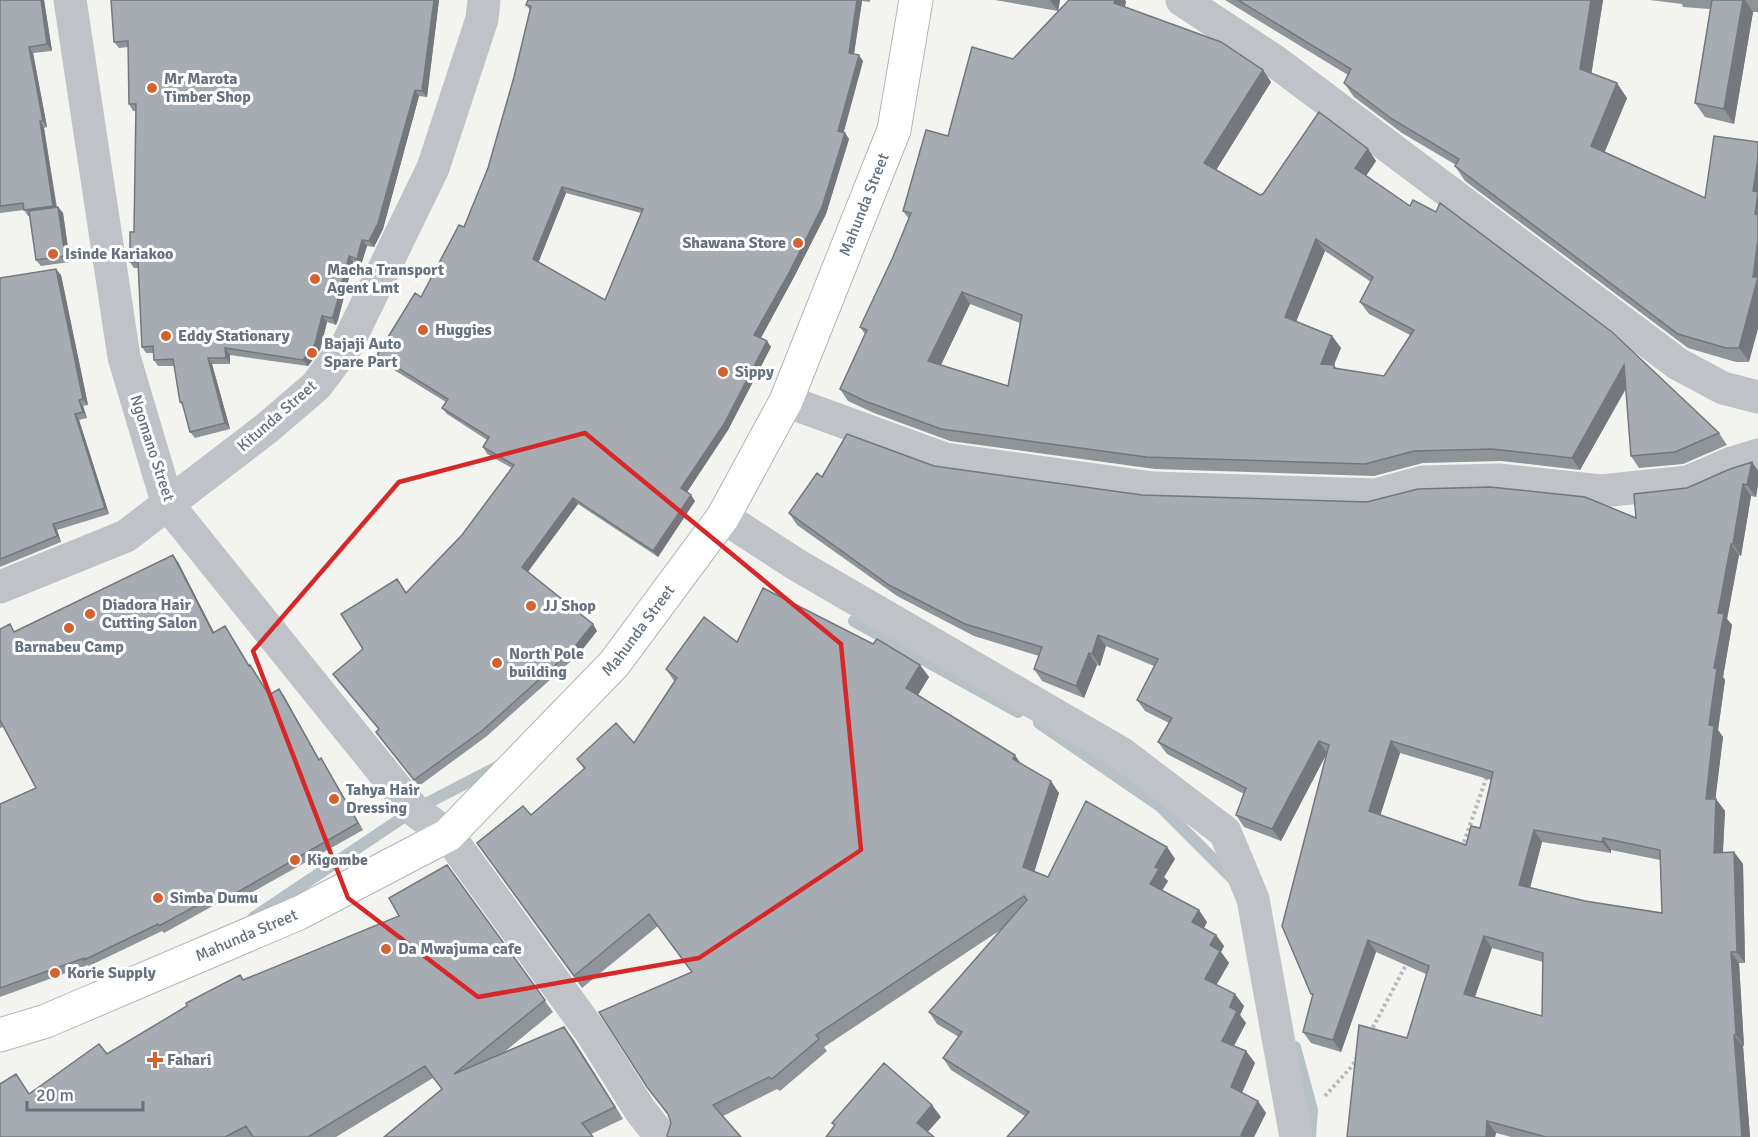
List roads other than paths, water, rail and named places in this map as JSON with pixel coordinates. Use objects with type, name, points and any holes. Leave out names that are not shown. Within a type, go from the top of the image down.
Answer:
[{"type":"street","name":"Ngomano Street","points":[[70,0],[124,357],[168,505],[414,810],[448,835],[591,1032],[640,1110],[661,1137]]},
{"type":"street","name":"Kitunda Street","points":[[0,587],[126,536],[267,428],[316,386],[347,345],[433,168],[482,19],[484,0]]},
{"type":"street","name":"Mahunda Street","points":[[0,1035],[46,1021],[299,913],[448,835],[614,664],[723,518],[786,401],[894,130],[916,0]]},
{"type":"street","points":[[1182,0],[1276,62],[1678,364],[1723,388],[1758,398]]},
{"type":"street","points":[[786,401],[945,459],[1153,488],[1376,495],[1423,482],[1499,480],[1601,491],[1688,482],[1732,463],[1758,455]]},
{"type":"street","points":[[723,518],[797,565],[1121,753],[1225,832],[1253,899],[1295,1133]]},
{"type":"waterway","points":[[854,621],[1018,712]]},
{"type":"waterway","points":[[1039,723],[1160,806],[1233,879]]},
{"type":"waterway","points":[[253,918],[414,810],[499,766]]},
{"type":"waterway","points":[[1295,1047],[1312,1110],[1310,1137]]},
{"type":"place","name":"Mr Marota Timber Shop","points":[[152,88]]},
{"type":"place","name":"Shawana Store","points":[[798,243]]},
{"type":"place","name":"Isinde Kariakoo","points":[[53,254]]},
{"type":"place","name":"Macha Transport Agent Lmt","points":[[315,279]]},
{"type":"place","name":"Huggies","points":[[423,330]]},
{"type":"place","name":"Eddy Stationary","points":[[166,336]]},
{"type":"place","name":"Bajaji Auto Spare Part","points":[[312,353]]},
{"type":"place","name":"Sippy","points":[[723,372]]},
{"type":"place","name":"JJ Shop","points":[[531,606]]},
{"type":"place","name":"Diadora Hair Cutting Salon","points":[[90,614]]},
{"type":"place","name":"Barnabeu Camp","points":[[69,628]]},
{"type":"place","name":"North Pole building","points":[[497,663]]},
{"type":"place","name":"Tahya Hair Dressing","points":[[334,799]]},
{"type":"place","name":"Kigombe","points":[[295,860]]},
{"type":"place","name":"Simba Dumu","points":[[158,898]]},
{"type":"place","name":"Da Mwajuma cafe","points":[[386,949]]},
{"type":"place","name":"Korie Supply","points":[[55,973]]},
{"type":"place","name":"Fahari","points":[[155,1060]]}]
